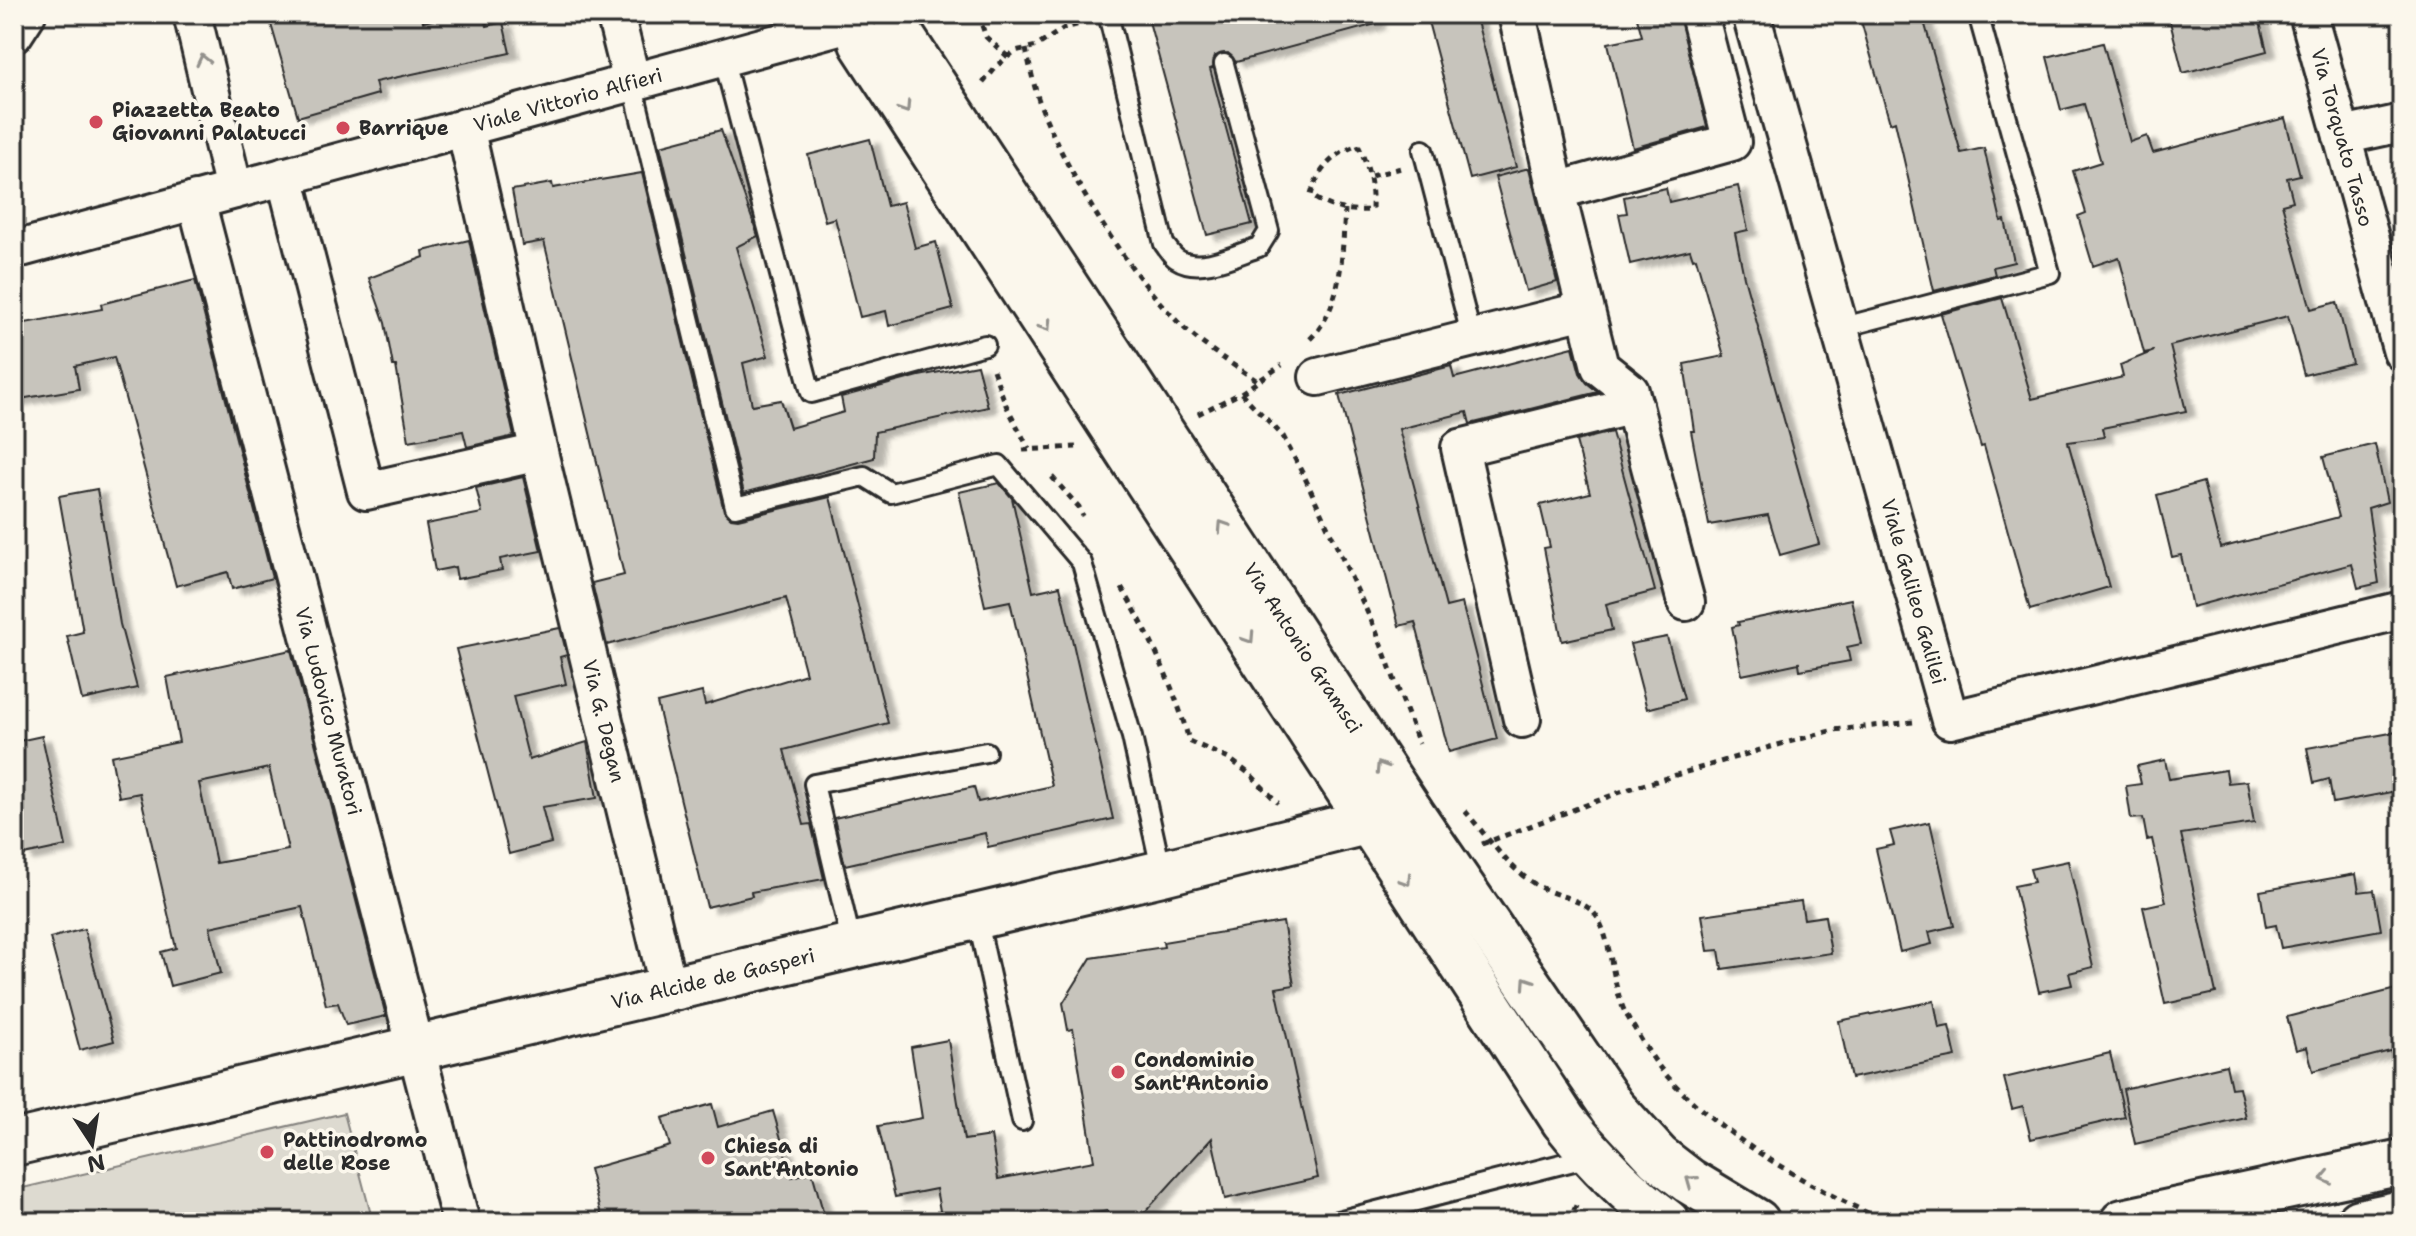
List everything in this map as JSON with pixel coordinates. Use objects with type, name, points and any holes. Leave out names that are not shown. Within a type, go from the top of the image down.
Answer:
[{"type":"street","points":[[14,34],[27,14]]},
{"type":"street","points":[[192,14],[234,190]]},
{"type":"street","points":[[615,14],[632,82]]},
{"type":"street","points":[[1517,14],[1556,191],[1600,367],[1630,391],[1686,602]]},
{"type":"street","points":[[1556,191],[1732,142],[1699,14]]},
{"type":"street","name":"Viale Galileo Galilei","points":[[1751,14],[1950,720]]},
{"type":"street","name":"Via Torquato Tasso","points":[[2308,14],[2402,352]]},
{"type":"street","name":"Viale Vittorio Alfieri","points":[[14,250],[723,57],[869,25]]},
{"type":"street","name":"Via Antonio Gramsci","points":[[869,25],[958,122],[1143,440]]},
{"type":"street","name":"Via Antonio Gramsci","points":[[869,25],[1389,817],[1564,1121],[1593,1156],[1637,1200],[1667,1222]]},
{"type":"street","points":[[2342,136],[2402,123]]},
{"type":"street","name":"Via G. Degan","points":[[465,127],[539,452],[669,990]]},
{"type":"street","points":[[285,176],[366,491],[539,452]]},
{"type":"street","name":"Via Ludovico Muratori","points":[[196,200],[461,1222]]},
{"type":"street","points":[[1303,368],[1472,338],[1585,310]]},
{"type":"street","points":[[1522,719],[1460,448],[1634,405]]},
{"type":"street","points":[[1950,720],[2402,610]]},
{"type":"street","name":"Via Antonio Gramsci","points":[[1389,817],[1441,857],[1613,1108],[1633,1131],[1658,1157],[1689,1181],[1757,1222]]},
{"type":"street","name":"Via Alcide de Gasperi","points":[[14,1143],[1389,817]]},
{"type":"street","points":[[2123,1222],[2402,1162]]},
{"type":"street","points":[[2359,1222],[2402,1213]]},
{"type":"lane","points":[[1840,328],[2050,273],[1978,14]]},
{"type":"lane","points":[[1109,17],[1164,244],[1175,259],[1189,264],[1211,262],[1259,247],[1269,231],[1224,64]]},
{"type":"lane","points":[[723,57],[811,393],[985,345]]},
{"type":"lane","points":[[632,82],[735,507],[864,476],[891,493],[999,465],[1082,563],[1132,737],[1162,873]]},
{"type":"lane","points":[[1423,150],[1472,338]]},
{"type":"lane","points":[[852,945],[814,784],[986,752]]},
{"type":"lane","points":[[977,916],[1022,1121]]},
{"type":"lane","points":[[1334,1222],[1593,1156]]},
{"type":"path","points":[[978,14],[986,37],[1008,57]]},
{"type":"path","points":[[958,122],[978,89],[1015,51],[1037,46],[1064,28],[1109,17]]},
{"type":"path","points":[[1026,49],[1043,112],[1107,230],[1142,280],[1177,321],[1259,382]]},
{"type":"path","points":[[1358,145],[1373,185],[1372,210],[1345,210],[1323,203],[1311,195],[1316,178],[1330,159],[1358,145]]},
{"type":"path","points":[[1308,341],[1318,331],[1334,297],[1342,257],[1345,210]]},
{"type":"path","points":[[985,345],[1006,405],[1029,449]]},
{"type":"path","points":[[1025,457],[1018,451],[1143,440],[1259,382],[1303,368]]},
{"type":"path","points":[[1241,393],[1283,436],[1306,480],[1376,631],[1421,749]]},
{"type":"path","points":[[1041,469],[1079,507],[1085,521]]},
{"type":"path","points":[[1119,583],[1139,616],[1181,710],[1189,741],[1231,760],[1251,775],[1278,803],[1297,841]]},
{"type":"path","points":[[1441,857],[1456,849],[1469,849],[1626,790],[1834,730],[1950,720]]},
{"type":"path","points":[[1461,807],[1517,870],[1541,888],[1592,911],[1602,926],[1625,1011],[1665,1073],[1698,1107],[1774,1161],[1888,1222]]},
{"type":"path","points":[[1569,1222],[1579,1199]]},
{"type":"shaded area","name":"Pattinodromo delle Rose","points":[[344,1113],[373,1222],[14,1222],[14,1190]]},
{"type":"building","points":[[268,14],[422,14],[423,22],[459,14],[484,14],[487,26],[503,22],[510,53],[375,82],[378,94],[298,117]]},
{"type":"building","points":[[1147,14],[1375,14],[1376,24],[1236,62],[1228,53],[1215,56],[1213,68],[1210,69],[1252,224],[1207,235]]},
{"type":"building","points":[[1426,14],[1475,14],[1516,167],[1470,179]]},
{"type":"building","points":[[1636,14],[1679,14],[1707,127],[1633,148],[1608,43],[1642,36]]},
{"type":"building","points":[[1859,14],[1922,14],[1961,153],[1984,148],[2001,221],[2005,220],[2014,262],[1993,267],[1995,275],[1934,291],[1895,121],[1890,123]]},
{"type":"building","points":[[2168,14],[2258,14],[2267,51],[2183,73]]},
{"type":"building","points":[[2103,43],[2130,142],[2147,136],[2153,153],[2285,118],[2300,175],[2287,178],[2293,201],[2282,204],[2311,309],[2337,302],[2352,363],[2304,375],[2288,316],[2170,346],[2186,411],[2102,428],[2104,437],[2068,442],[2109,587],[2030,610],[1984,446],[1981,447],[1941,314],[2002,298],[2032,399],[2123,377],[2120,365],[2154,351],[2144,353],[2119,257],[2093,266],[2078,216],[2086,213],[2073,171],[2101,162],[2084,104],[2061,110],[2047,57]]},
{"type":"building","points":[[721,130],[758,236],[736,247],[768,356],[743,363],[752,405],[781,400],[790,428],[844,412],[841,397],[919,376],[977,365],[988,407],[875,432],[874,458],[744,493],[660,146]]},
{"type":"building","points":[[870,139],[887,206],[903,202],[915,248],[936,242],[953,309],[889,326],[886,311],[860,317],[835,218],[825,221],[808,155]]},
{"type":"building","points":[[1529,168],[1557,282],[1526,291],[1495,177]]},
{"type":"building","points":[[642,173],[724,511],[731,518],[738,519],[830,497],[888,723],[784,750],[804,825],[811,824],[824,879],[751,892],[752,896],[707,907],[657,703],[702,692],[705,705],[806,674],[786,598],[607,645],[592,583],[624,575],[544,241],[522,245],[512,190],[552,183],[553,188]]},
{"type":"building","points":[[1738,186],[1748,230],[1735,233],[1744,277],[1819,544],[1780,555],[1768,515],[1709,525],[1691,431],[1694,431],[1684,364],[1724,356],[1696,258],[1693,259],[1690,250],[1630,264],[1619,214],[1627,213],[1624,197],[1666,188],[1669,202]]},
{"type":"building","points":[[469,240],[514,436],[467,447],[463,431],[409,441],[396,366],[393,366],[385,323],[369,278],[424,257],[423,251]]},
{"type":"building","points":[[195,280],[272,578],[232,589],[228,572],[176,586],[114,357],[75,366],[79,389],[14,400],[14,325],[102,309],[101,304]]},
{"type":"building","points":[[1573,347],[1580,373],[1598,392],[1470,424],[1467,412],[1399,429],[1446,607],[1462,603],[1497,739],[1449,752],[1415,622],[1399,626],[1339,395],[1451,366],[1454,378]]},
{"type":"building","points":[[1612,432],[1655,591],[1606,604],[1612,630],[1562,641],[1544,548],[1550,547],[1540,505],[1590,493],[1576,441]]},
{"type":"building","points":[[2375,444],[2387,502],[2368,508],[2379,583],[2358,588],[2352,564],[2192,607],[2181,555],[2172,557],[2157,495],[2203,482],[2220,548],[2339,517],[2323,457]]},
{"type":"building","points":[[523,477],[541,551],[500,559],[502,570],[457,579],[455,567],[435,571],[426,524],[482,513],[476,488]]},
{"type":"building","points":[[999,483],[1012,498],[1033,592],[1060,586],[1113,819],[988,847],[985,833],[845,865],[834,818],[974,787],[978,802],[1052,786],[1010,601],[985,606],[959,492]]},
{"type":"building","points":[[97,489],[120,624],[137,688],[82,700],[67,636],[83,632],[59,496]]},
{"type":"building","points":[[1851,599],[1861,644],[1847,647],[1850,661],[1800,670],[1799,663],[1742,675],[1732,627],[1739,625],[1738,622]]},
{"type":"building","points":[[560,628],[567,655],[560,657],[566,684],[513,696],[529,760],[587,742],[597,798],[542,807],[551,843],[509,854],[456,649]]},
{"type":"building","points":[[1667,637],[1684,699],[1647,709],[1630,644]]},
{"type":"building","points":[[291,650],[386,1016],[346,1025],[338,1003],[326,1005],[302,907],[210,927],[221,973],[170,986],[161,952],[176,948],[140,793],[119,797],[111,756],[179,742],[167,677]],"holes":[[[269,768],[288,850],[216,863],[199,783]]]},
{"type":"building","points":[[2402,731],[2402,790],[2333,803],[2329,779],[2314,783],[2307,748]]},
{"type":"building","points":[[42,736],[66,846],[24,855],[14,810],[14,742]]},
{"type":"building","points":[[2165,760],[2169,779],[2226,770],[2228,783],[2247,781],[2254,823],[2181,834],[2216,993],[2165,1004],[2143,907],[2166,902],[2152,839],[2147,840],[2143,818],[2131,819],[2126,786],[2141,784],[2137,766]]},
{"type":"building","points":[[1930,822],[1954,926],[1929,932],[1932,944],[1900,952],[1876,849],[1894,845],[1890,831]]},
{"type":"building","points":[[2068,861],[2093,967],[2069,973],[2072,985],[2039,992],[2014,886],[2034,882],[2030,869]]},
{"type":"building","points":[[2356,874],[2359,892],[2374,890],[2381,930],[2281,948],[2276,925],[2266,927],[2260,891]]},
{"type":"building","points":[[1801,901],[1804,919],[1825,916],[1831,953],[1722,969],[1719,950],[1708,951],[1702,915]]},
{"type":"building","points":[[1283,922],[1294,985],[1276,988],[1318,1178],[1225,1199],[1212,1138],[1136,1222],[1110,1222],[1108,1211],[1049,1222],[942,1222],[936,1189],[895,1197],[878,1126],[922,1118],[911,1047],[948,1040],[964,1140],[991,1136],[998,1179],[1094,1161],[1073,1029],[1068,1030],[1063,1003],[1091,958],[1164,947],[1163,942]]},
{"type":"building","points":[[84,929],[114,1041],[80,1050],[50,938]]},
{"type":"building","points":[[2396,989],[2402,1011],[2402,1048],[2313,1071],[2307,1047],[2296,1050],[2287,1017]]},
{"type":"building","points":[[1934,1001],[1939,1028],[1949,1026],[1956,1057],[1851,1078],[1839,1021]]},
{"type":"building","points":[[2110,1053],[2125,1117],[2031,1139],[2023,1106],[2012,1109],[2004,1078]]},
{"type":"building","points":[[2226,1065],[2231,1088],[2239,1087],[2246,1118],[2135,1144],[2123,1089]]},
{"type":"building","name":"Chiesa di Sant'Antonio","points":[[712,1104],[718,1127],[773,1111],[792,1177],[812,1172],[826,1222],[603,1222],[589,1169],[670,1146],[662,1118]]},
{"type":"place","name":"Piazzetta Beato Giovanni Palatucci","points":[[96,122]]},
{"type":"place","name":"Barrique","points":[[343,128]]},
{"type":"place","name":"Condominio Sant'Antonio","points":[[1118,1072]]},
{"type":"place","name":"Pattinodromo delle Rose","points":[[267,1152]]},
{"type":"place","name":"Chiesa di Sant'Antonio","points":[[708,1158]]}]
